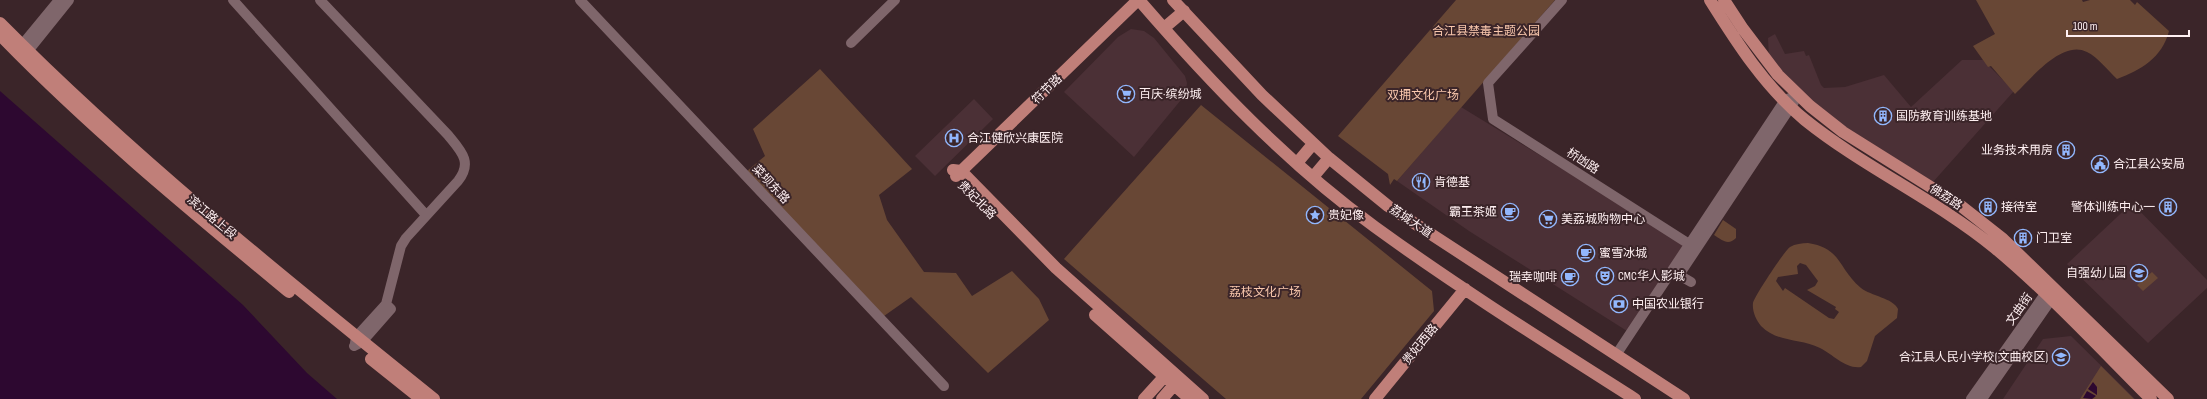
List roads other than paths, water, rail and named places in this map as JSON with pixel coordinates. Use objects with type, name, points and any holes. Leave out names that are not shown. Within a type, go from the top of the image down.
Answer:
[{"type":"main road","name":"符节路","points":[[956,173],[1127,0]]},
{"type":"main road","name":"符节路","points":[[956,173],[1138,0]]},
{"type":"main road","name":"荔城大道","points":[[1138,0],[1245,115],[1313,177],[1374,226],[1468,291],[1635,399]]},
{"type":"main road","name":"荔城大道","points":[[1173,0],[1234,68],[1313,144],[1408,220],[1684,399]]},
{"type":"main road","name":"佛荔路","points":[[1710,0],[1737,43],[1770,86],[1788,103],[1837,144],[1954,217],[1995,249],[2048,297],[2151,399]]},
{"type":"main road","name":"佛荔路","points":[[1724,0],[1742,29],[1774,69],[1798,95],[1843,132],[1961,206],[2003,239],[2056,288],[2168,399]]},
{"type":"main road","points":[[1164,28],[1184,11]]},
{"type":"main road","name":"滨江路上段","points":[[0,23],[22,50]]},
{"type":"main road","name":"滨江路上段","points":[[0,35],[22,50],[173,184],[358,342],[421,399]]},
{"type":"main road","points":[[1297,163],[1313,144]]},
{"type":"main road","points":[[1313,177],[1329,158]]},
{"type":"main road","name":"贵妃北路","points":[[956,173],[1171,379]]},
{"type":"main road","name":"贵妃西路","points":[[1375,399],[1468,291]]},
{"type":"main road","name":"贵妃西路","points":[[1384,399],[1468,291]]},
{"type":"main road","name":"滨江路上段","points":[[358,342],[434,399]]},
{"type":"main road","points":[[1144,399],[1171,379]]},
{"type":"main road","points":[[1162,399],[1171,379]]},
{"type":"main road","points":[[1171,379],[1190,399]]},
{"type":"main road","points":[[1171,379],[1203,399]]},
{"type":"street","points":[[22,50],[59,0]]},
{"type":"street","points":[[22,50],[69,0]]},
{"type":"street","points":[[233,0],[426,215]]},
{"type":"street","points":[[320,0],[448,135],[464,158],[464,173],[426,215],[401,246],[389,307],[358,342]]},
{"type":"street","name":"菜坝东路","points":[[580,0],[944,386]]},
{"type":"street","points":[[851,43],[895,0]]},
{"type":"street","name":"桥凼路","points":[[1562,0],[1488,83],[1494,119],[1689,244]]},
{"type":"street","points":[[1616,355],[1689,244],[1788,103],[1798,95]]},
{"type":"street","points":[[1691,282],[1679,275],[1788,103]]},
{"type":"street","name":"文曲街","points":[[1971,399],[2056,288]]},
{"type":"street","name":"文曲街","points":[[1982,399],[2048,297]]},
{"type":"place","name":"百庆·缤纷城","points":[[1126,94]]},
{"type":"place","name":"国防教育训练基地","points":[[1883,116]]},
{"type":"place","name":"合江健欣兴康医院","points":[[954,138]]},
{"type":"place","name":"业务技术用房","points":[[2066,150]]},
{"type":"place","name":"合江县公安局","points":[[2100,164]]},
{"type":"place","name":"肯德基","points":[[1421,182]]},
{"type":"place","name":"接待室","points":[[1988,207]]},
{"type":"place","name":"警体训练中心一","points":[[2168,207]]},
{"type":"place","name":"霸王茶姬","points":[[1510,212]]},
{"type":"place","name":"贵妃像","points":[[1315,215]]},
{"type":"place","name":"美荔城购物中心","points":[[1548,219]]},
{"type":"place","name":"门卫室","points":[[2023,238]]},
{"type":"place","name":"蜜雪冰城","points":[[1586,253]]},
{"type":"place","name":"自强幼儿园","points":[[2139,273]]},
{"type":"place","name":"CMC华人影城","points":[[1605,276]]},
{"type":"place","name":"瑞幸咖啡","points":[[1570,277]]},
{"type":"place","name":"中国农业银行","points":[[1619,304]]},
{"type":"place","name":"合江县人民小学校(文曲校区)","points":[[2061,357]]},
{"type":"park label","name":"合江县禁毒主题公园","points":[[1486,31]]},
{"type":"park label","name":"双拥文化广场","points":[[1423,95]]},
{"type":"park label","name":"荔枝文化广场","points":[[1265,292]]}]
